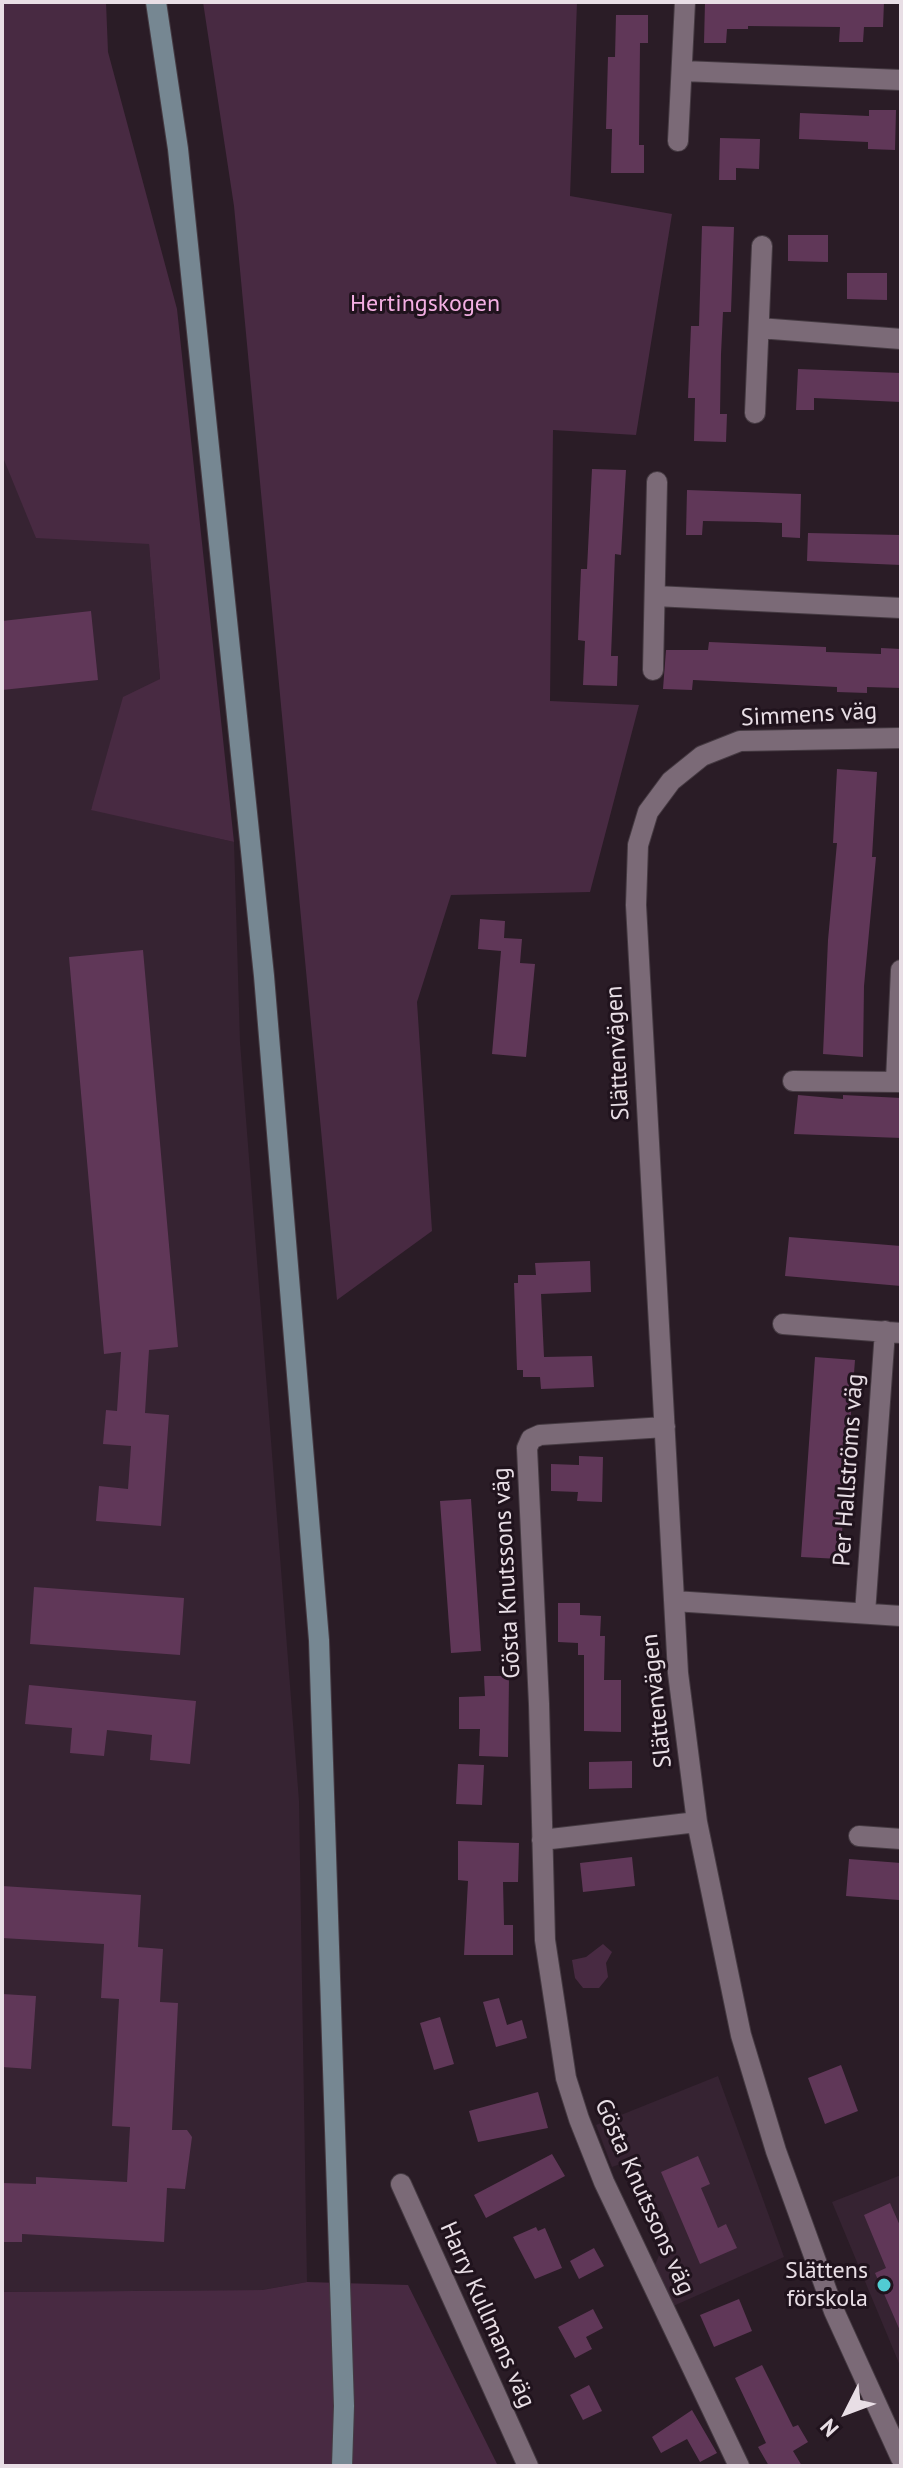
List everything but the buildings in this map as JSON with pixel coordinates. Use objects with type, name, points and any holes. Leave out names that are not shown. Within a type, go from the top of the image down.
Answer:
[{"type":"main road","points":[[156,2],[178,149],[264,976],[319,1640],[344,2406],[342,2466]]},
{"type":"street","points":[[678,141],[685,2]]},
{"type":"street","points":[[683,71],[901,80]]},
{"type":"street","points":[[755,413],[762,246]]},
{"type":"street","points":[[759,328],[901,339]]},
{"type":"street","points":[[653,670],[657,482]]},
{"type":"street","points":[[655,596],[901,608]]},
{"type":"street","name":"Simmens väg","points":[[636,905],[638,845],[648,812],[671,781],[702,756],[740,741],[901,738]]},
{"type":"street","name":"Slättenvägen","points":[[636,905],[678,1673],[697,1822],[741,2035],[776,2151],[834,2311],[901,2458]]},
{"type":"street","points":[[793,1081],[899,1082],[901,970]]},
{"type":"street","name":"Per Hallströms väg","points":[[783,1324],[893,1332],[865,1613]]},
{"type":"street","name":"Gösta Knutssons väg","points":[[665,1427],[540,1435],[531,1439],[527,1448],[550,1992],[566,2078],[604,2182],[739,2466]]},
{"type":"street","points":[[674,1601],[901,1616]]},
{"type":"street","points":[[542,1840],[697,1822]]},
{"type":"street","points":[[859,1836],[901,1839]]},
{"type":"street","name":"Harry Kullmans väg","points":[[401,2184],[528,2466]]},
{"type":"shaded area","points":[[2,455],[149,543],[160,679],[91,809],[234,842],[240,1042],[299,1801],[307,2282],[262,2290],[2,2292]]},
{"type":"shaded area","points":[[718,2076],[784,2257],[671,2307],[653,2269],[670,2231],[662,2212],[639,2202],[623,2163],[612,2167],[596,2125]]},
{"type":"shaded area","name":"Slättens förskola","points":[[901,2175],[901,2368],[832,2202]]},
{"type":"green space","points":[[2,2],[106,2],[108,52],[177,309],[234,842],[91,810],[123,697],[160,679],[149,544],[36,538],[2,455]]},
{"type":"green space","name":"Hertingskogen","points":[[203,2],[577,2],[570,196],[672,214],[636,435],[553,430],[550,701],[639,705],[590,892],[451,895],[417,1002],[432,1231],[337,1300],[234,206]]},
{"type":"green space","points":[[603,1944],[612,1952],[606,1963],[608,1977],[599,1988],[583,1988],[575,1978],[572,1960],[586,1957]]},
{"type":"green space","points":[[307,2282],[408,2285],[498,2466],[2,2466],[2,2292],[262,2290]]},
{"type":"place","name":"Slättens förskola","points":[[884,2285]]}]
